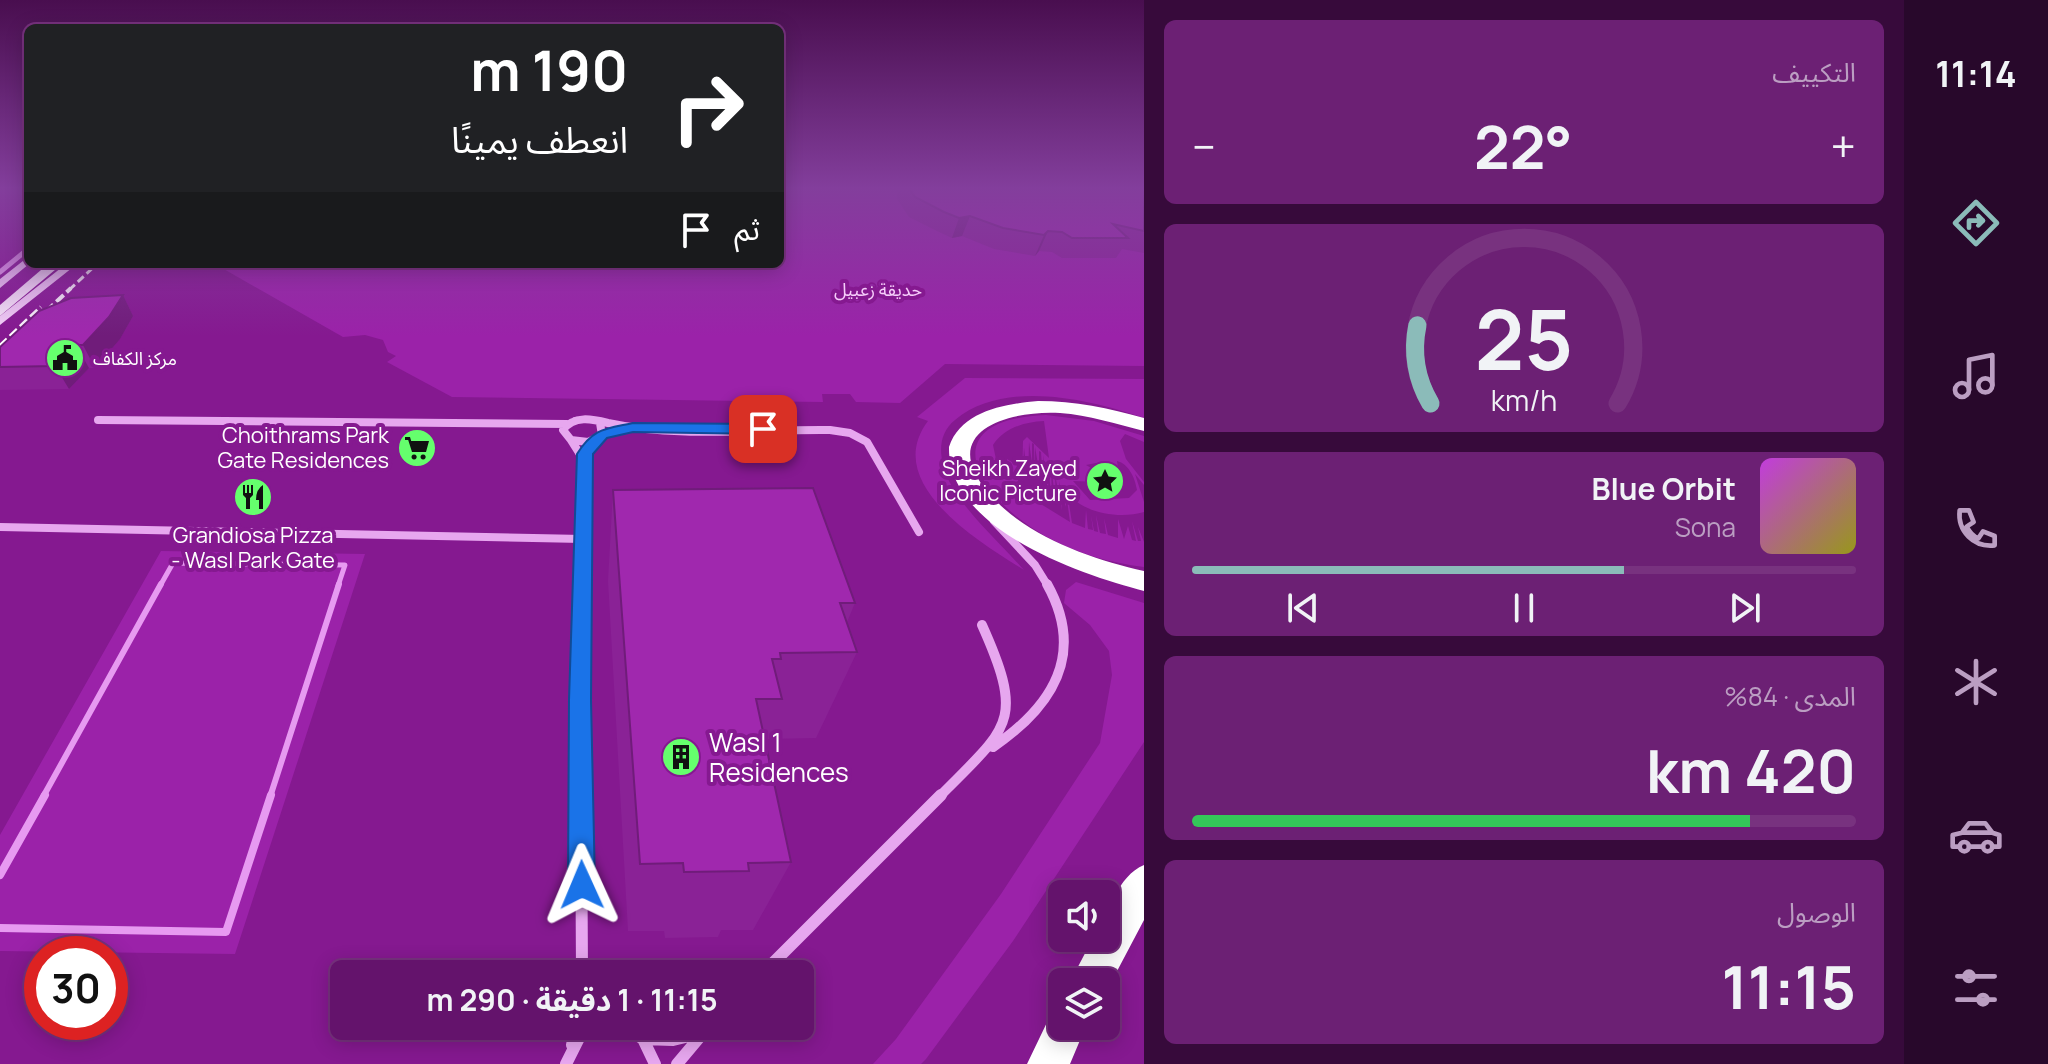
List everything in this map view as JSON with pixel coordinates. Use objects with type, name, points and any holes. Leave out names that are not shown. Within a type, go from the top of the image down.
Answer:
[{"type":"highway","points":[[1144,425],[1066,408],[1028,408],[1002,413],[981,422],[962,439],[960,461],[969,480],[995,512],[1042,545],[1095,569],[1144,581]]},
{"type":"highway","points":[[1098,968],[1144,883]]},
{"type":"main road","points":[[0,285],[24,264]]},
{"type":"main road","points":[[0,297],[35,268]]},
{"type":"main road","points":[[0,312],[51,268]]},
{"type":"main road","points":[[0,322],[67,268]]},
{"type":"street","points":[[0,272],[24,252]]},
{"type":"street","points":[[98,420],[538,426],[567,424],[583,418],[633,427],[830,430],[850,433],[872,449],[919,532]]},
{"type":"street","points":[[600,423],[602,435]]},
{"type":"street","points":[[567,424],[568,437],[583,459]]},
{"type":"street","points":[[538,426],[568,437],[593,441]]},
{"type":"street","points":[[583,960],[580,700],[583,459],[593,441],[602,435],[633,427]]},
{"type":"street","points":[[969,480],[988,513],[1028,557],[1049,586],[1065,636],[1061,672],[1043,707],[1014,735],[985,751]]},
{"type":"street","points":[[0,527],[583,539]]},
{"type":"street","points":[[776,960],[985,751],[1003,727],[1007,681],[982,625]]},
{"type":"street","points":[[566,1064],[573,1040]]},
{"type":"street","points":[[572,1048],[578,1040]]},
{"type":"street","points":[[643,1040],[655,1064]]},
{"type":"street","points":[[677,1064],[696,1040]]},
{"type":"green space","name":"حديقة زعبيل","points":[[784,237],[1144,237],[1144,366],[945,364],[900,403],[856,402],[850,394],[822,394],[823,402],[452,397],[387,362],[396,356],[388,352],[383,340],[365,335],[343,337],[222,268],[784,268]]},
{"type":"green space","points":[[965,378],[1144,379],[1144,418],[1073,399],[1022,396],[975,407],[949,426],[941,448],[949,481],[973,515],[1024,570],[961,527],[926,488],[917,466],[917,444],[928,421],[917,417]]},
{"type":"green space","points":[[1046,415],[1094,421],[1144,436],[1144,442],[1125,434],[1120,441],[1126,459],[1144,482],[1144,485],[1135,474],[1144,512],[1123,515],[1100,512],[1080,504],[1067,491],[1072,523],[1085,528],[1086,510],[1088,529],[1093,530],[1091,515],[1094,531],[1098,532],[1096,515],[1100,533],[1106,534],[1104,518],[1108,535],[1118,538],[1118,519],[1124,539],[1128,526],[1132,540],[1136,541],[1132,521],[1138,541],[1141,541],[1138,527],[1144,542],[1144,567],[1093,556],[1057,542],[1021,520],[1000,502],[976,463],[977,445],[987,431],[1010,420]],"holes":[[[1044,421],[1049,458],[1027,437],[1023,441],[1022,484],[1024,448],[1028,481],[1029,442],[1032,463],[1034,444],[1034,474],[1035,447],[1039,470],[1041,452],[1044,497],[1043,455],[1049,501],[1047,460],[1052,499],[1051,465],[1056,506],[1055,474],[1062,511],[1059,481],[1066,507],[1066,492],[1070,522],[1018,490],[1018,466],[1007,459],[1007,480],[997,464],[993,445],[1003,434],[1022,425]],[[1117,461],[1128,468],[1135,481],[1137,490],[1129,498],[1090,500],[1073,481],[1099,482],[1093,469],[1086,465],[1096,463],[1106,468],[1099,463],[1115,466],[1107,471],[1118,468]]]},
{"type":"green space","points":[[161,551],[365,554],[235,954],[128,953],[128,936],[24,936],[24,951],[0,951],[0,835]]},
{"type":"green space","points":[[1076,582],[1144,603],[1144,742],[1053,880],[1048,880],[1048,888],[1013,941],[926,1059],[921,1064],[873,1064],[896,1039],[1001,894],[1100,743],[1112,675],[1109,651],[1090,625],[1064,603],[1066,590]]},
{"type":"building","points":[[1070,237],[1128,238],[1072,238]]},
{"type":"building","points":[[123,295],[109,317],[83,345],[76,345],[55,366],[0,367],[0,347],[39,311],[71,298]]},
{"type":"building","points":[[813,488],[855,603],[840,603],[857,652],[780,653],[781,659],[772,659],[782,699],[756,699],[791,862],[748,863],[749,871],[684,872],[683,863],[640,864],[613,490]]},
{"type":"waterway","points":[[160,586],[173,563],[345,565],[338,586]]},
{"type":"waterway","points":[[43,797],[161,584]]},
{"type":"waterway","points":[[270,797],[339,584]]},
{"type":"waterway","points":[[0,875],[45,795]]},
{"type":"waterway","points":[[0,928],[226,932],[271,795]]},
{"type":"railway","points":[[69,290],[93,268]]},
{"type":"railway","points":[[36,321],[71,288]]},
{"type":"railway","points":[[0,346],[41,307]]},
{"type":"place","name":"مركز الكفاف","points":[[65,358]]},
{"type":"place","name":"Choithrams Park Gate Residences","points":[[417,448]]},
{"type":"place","name":"Sheikh Zayed Iconic Picture","points":[[1105,481]]},
{"type":"place","name":"Grandiosa Pizza - Wasl Park Gate","points":[[253,497]]},
{"type":"place","name":"Wasl 1 Residences","points":[[681,757]]},
{"type":"route","points":[[582,885],[580,700],[583,459],[593,441],[602,435],[633,427],[763,429]]}]
